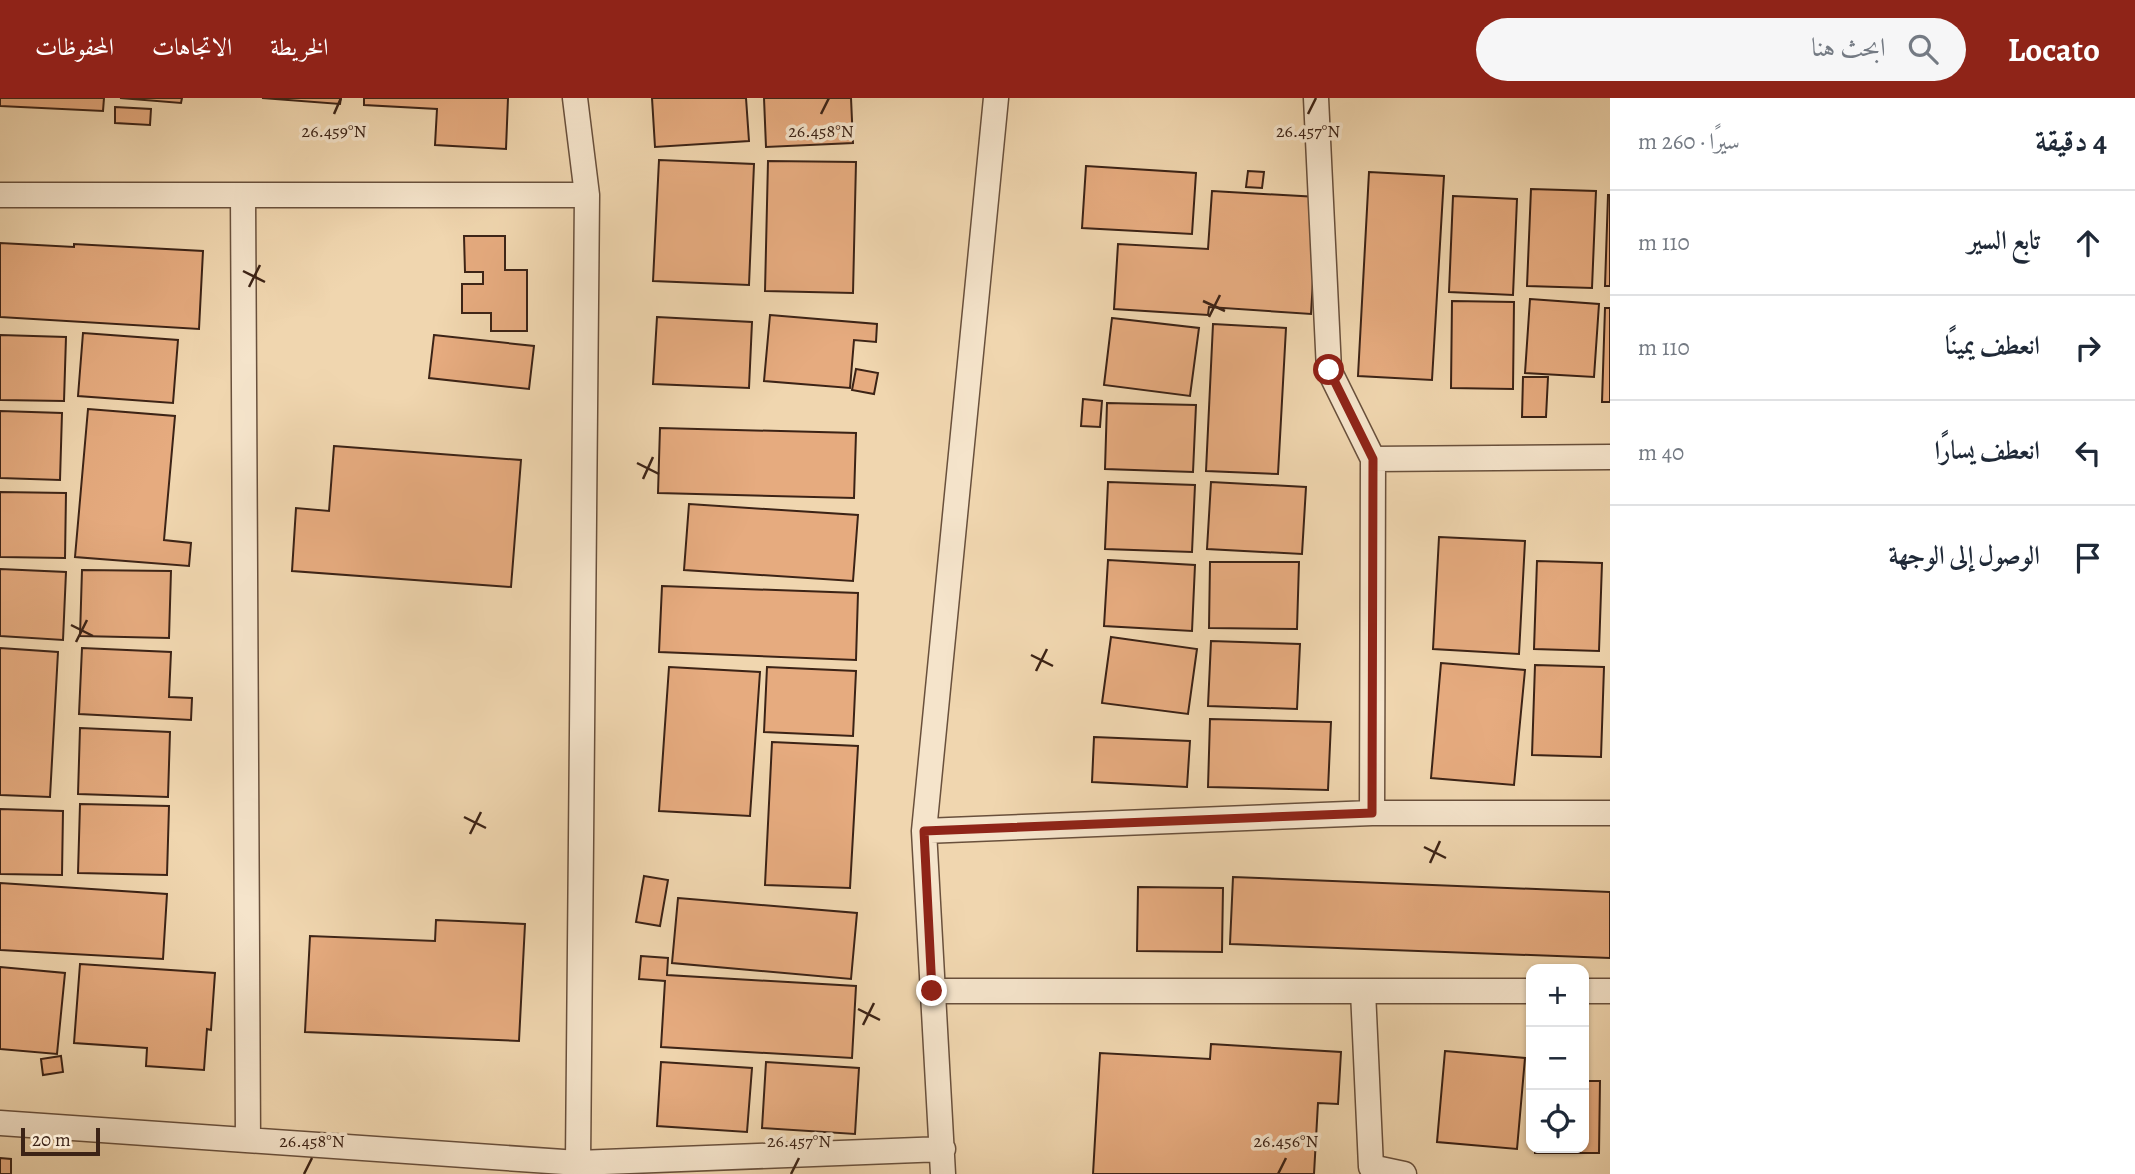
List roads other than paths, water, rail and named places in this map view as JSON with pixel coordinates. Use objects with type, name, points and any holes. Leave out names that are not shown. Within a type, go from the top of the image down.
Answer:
[{"type":"street","points":[[575,98],[587,195],[578,1163]]},
{"type":"street","points":[[943,1174],[924,831],[996,98]]},
{"type":"street","points":[[1316,98],[1329,370],[1373,459],[1372,813]]},
{"type":"street","points":[[0,195],[587,195]]},
{"type":"street","points":[[243,195],[248,1140]]},
{"type":"street","points":[[1373,459],[1610,457]]},
{"type":"street","points":[[924,831],[1372,813],[1610,813]]},
{"type":"street","points":[[932,991],[1526,991]]},
{"type":"street","points":[[1363,991],[1368,1171],[1404,1174]]},
{"type":"street","points":[[1589,991],[1610,991]]},
{"type":"street","points":[[0,1123],[578,1163],[943,1149]]}]
